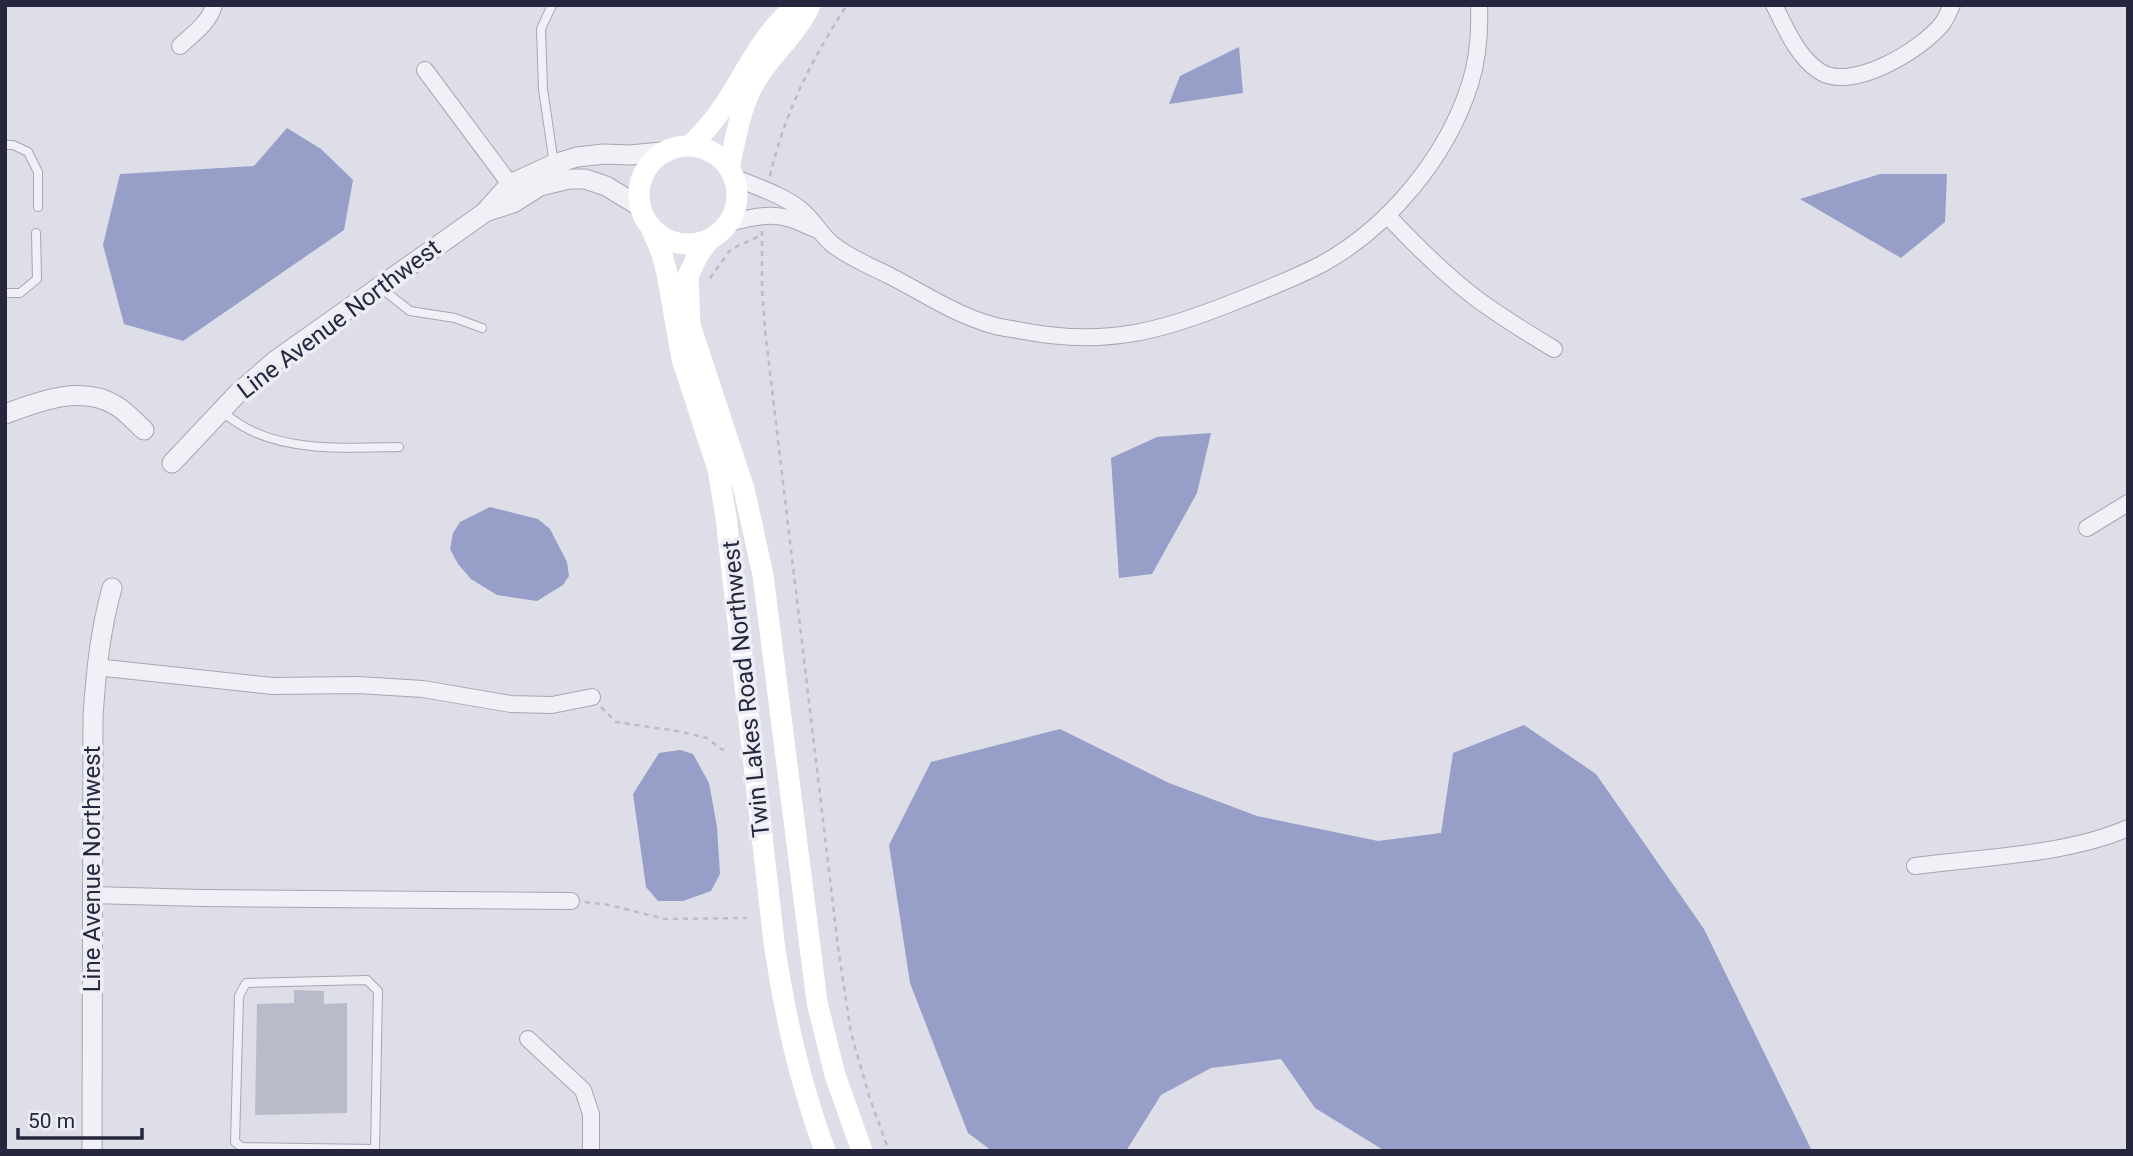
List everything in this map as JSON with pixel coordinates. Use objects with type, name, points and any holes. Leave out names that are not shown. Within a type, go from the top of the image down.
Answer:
[{"type":"main road","points":[[691,145],[711,123],[769,35],[798,5]]},
{"type":"main road","points":[[732,172],[719,156],[706,149],[691,145],[676,146],[661,152],[641,176],[639,206],[644,219],[652,230],[664,239],[679,244],[709,240],[720,233],[728,223],[736,209],[737,192],[732,172],[741,113],[756,80],[804,19],[810,5]]},
{"type":"main road","name":"Twin Lakes Road Northwest","points":[[652,230],[667,273],[682,359],[720,481],[781,990],[800,1076],[825,1151]]},
{"type":"main road","name":"Twin Lakes Road Northwest","points":[[709,240],[688,276],[690,325],[744,489],[760,563],[817,1002],[835,1075],[862,1151]]},
{"type":"street","points":[[180,46],[199,29],[214,5]]},
{"type":"street","points":[[732,172],[801,209],[833,245],[849,255],[968,316],[994,326],[1050,336],[1080,339],[1134,334],[1208,312],[1272,288],[1322,264],[1356,241],[1387,215],[1431,162],[1452,126],[1470,84],[1476,61],[1479,5]]},
{"type":"street","points":[[1774,5],[1795,46],[1821,73],[1836,77],[1854,77],[1868,73],[1915,48],[1943,23],[1952,5]]},
{"type":"street","points":[[425,70],[510,184]]},
{"type":"street","name":"Line Avenue Northwest","points":[[172,463],[238,393],[276,360],[484,213],[510,184],[554,164],[577,157],[661,152]]},
{"type":"street","name":"Line Avenue Northwest","points":[[484,213],[513,203],[540,186],[569,179],[585,179],[606,186],[639,206]]},
{"type":"street","points":[[728,223],[764,215],[789,218],[818,229]]},
{"type":"street","points":[[1387,215],[1421,251],[1480,301],[1554,349]]},
{"type":"street","points":[[5,414],[68,395],[84,395],[101,398],[118,406],[144,430]]},
{"type":"street","points":[[2087,528],[2128,503]]},
{"type":"street","name":"Line Avenue Northwest","points":[[92,1151],[93,716],[96,667],[103,621],[113,588]]},
{"type":"street","points":[[96,667],[272,686],[358,685],[423,689],[511,704],[552,705],[592,697]]},
{"type":"street","points":[[1915,866],[2070,846],[2128,828]]},
{"type":"street","points":[[92,895],[571,901]]},
{"type":"street","points":[[528,1039],[583,1090],[592,1114],[591,1151]]},
{"type":"lane","points":[[552,5],[541,29],[543,89],[554,164]]},
{"type":"lane","points":[[5,145],[13,145],[29,152],[38,172],[38,207]]},
{"type":"lane","points":[[5,293],[20,293],[37,279],[36,233]]},
{"type":"lane","points":[[378,286],[410,311],[455,318],[482,328]]},
{"type":"lane","points":[[220,411],[246,429],[262,436],[300,444],[342,448],[399,447]]},
{"type":"lane","points":[[367,980],[378,991],[375,1150],[242,1147],[235,1142],[239,996],[246,983],[367,980]]},
{"type":"path","points":[[768,186],[781,132],[820,48],[847,5]]},
{"type":"path","points":[[764,215],[761,246],[766,344],[838,947],[851,1033],[870,1099],[889,1151]]},
{"type":"path","points":[[592,697],[616,722],[707,738],[721,749],[729,751]]},
{"type":"path","points":[[571,901],[609,905],[665,919],[747,918]]},
{"type":"water","points":[[1239,47],[1243,93],[1169,104],[1180,76]]},
{"type":"water","points":[[287,128],[321,149],[353,180],[344,230],[183,341],[124,324],[103,245],[120,174],[254,166]]},
{"type":"water","points":[[1880,174],[1947,174],[1945,222],[1901,258],[1800,199]]},
{"type":"water","points":[[1211,433],[1197,493],[1152,574],[1119,578],[1111,458],[1157,437]]},
{"type":"water","points":[[490,507],[538,519],[550,529],[567,562],[569,576],[563,585],[537,601],[497,595],[471,579],[450,549],[453,533],[460,522]]},
{"type":"water","points":[[1524,725],[1596,774],[1704,929],[1812,1151],[1385,1151],[1315,1108],[1281,1059],[1211,1068],[1161,1095],[1126,1151],[992,1151],[968,1133],[910,983],[889,845],[931,762],[1060,729],[1169,783],[1257,816],[1378,841],[1441,833],[1453,753]]},
{"type":"water","points":[[680,750],[693,754],[709,783],[717,827],[720,874],[711,891],[683,901],[658,901],[646,887],[633,794],[659,753]]},
{"type":"building","points":[[294,990],[324,991],[324,1004],[347,1003],[347,1113],[255,1115],[257,1004],[294,1003]]}]
